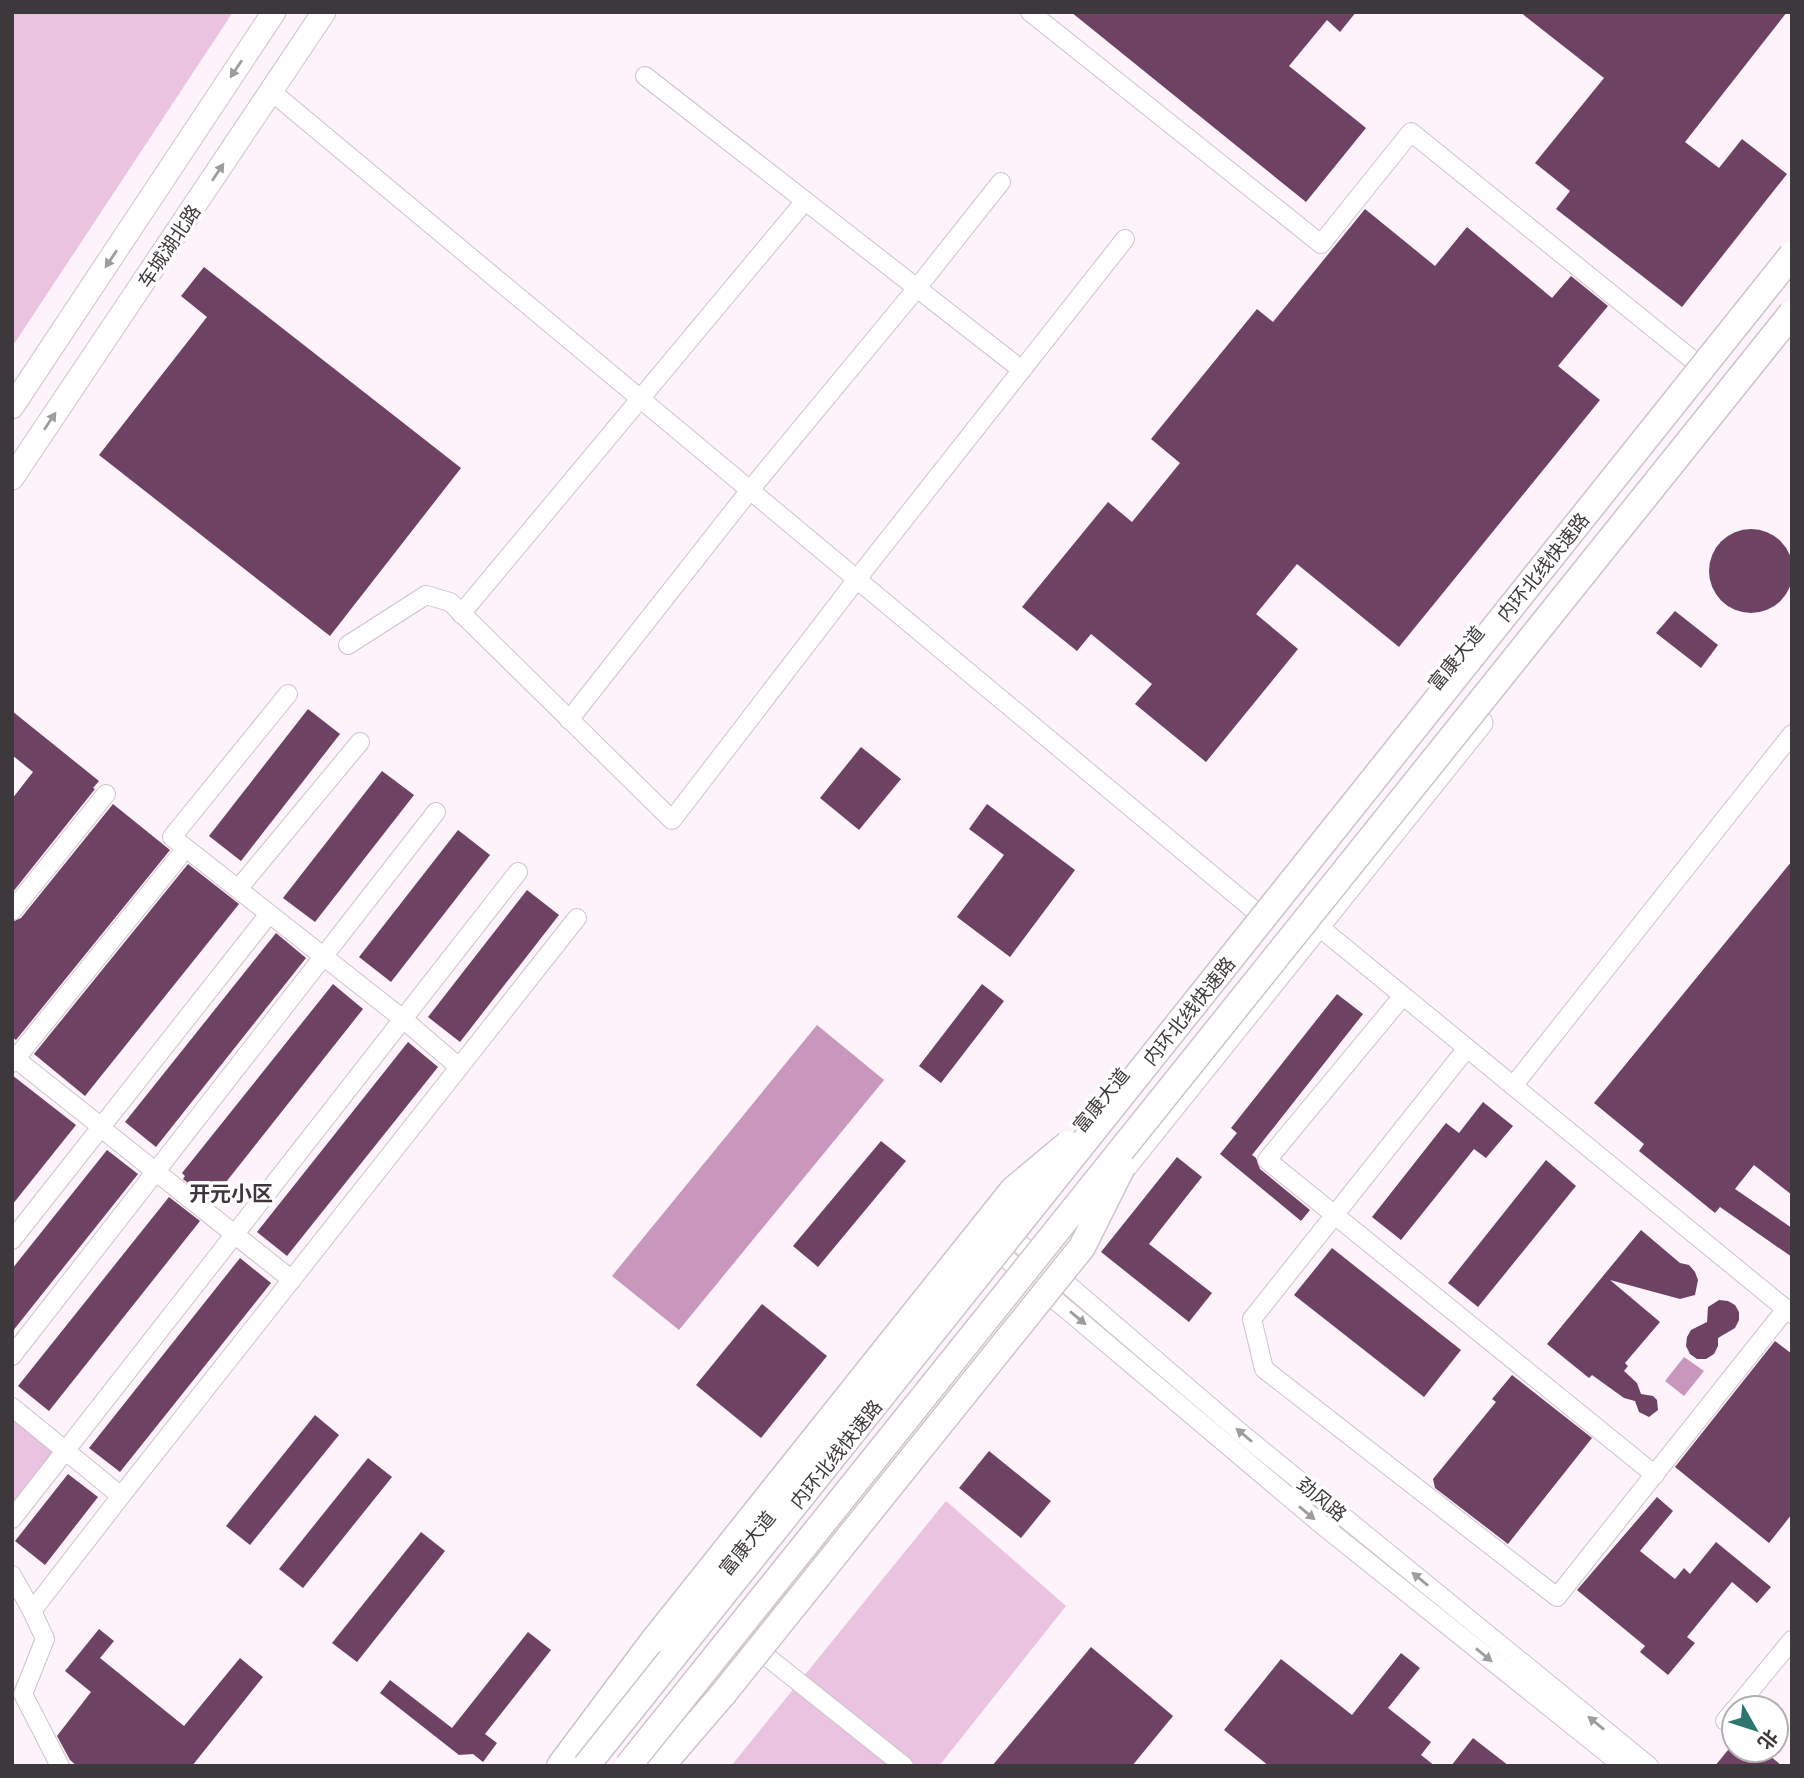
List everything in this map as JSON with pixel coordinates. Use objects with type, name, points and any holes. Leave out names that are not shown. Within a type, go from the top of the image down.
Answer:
[{"type":"highway","name":"内环北线快速路","points":[[586,1766],[1792,255]]},
{"type":"highway","name":"内环北线快速路","points":[[628,1766],[1792,313]]},
{"type":"highway","points":[[560,1766],[653,1640],[1013,1190],[1085,1129],[1200,997]]},
{"type":"highway","points":[[661,1766],[723,1694],[1082,1247],[1125,1161],[1225,1020]]},
{"type":"main road","points":[[12,407],[274,12]]},
{"type":"main road","name":"车城湖北路","points":[[12,478],[324,12]]},
{"type":"main road","name":"富康大道","points":[[569,1766],[1792,238]]},
{"type":"main road","points":[[644,1766],[1792,333]]},
{"type":"street","points":[[1030,12],[1321,244],[1411,132],[1694,361]]},
{"type":"street","points":[[645,76],[1022,370]]},
{"type":"street","points":[[272,92],[1254,910]]},
{"type":"street","points":[[569,720],[750,490],[1001,182]]},
{"type":"street","points":[[461,614],[805,201]]},
{"type":"street","points":[[348,645],[426,595],[450,602],[672,820],[857,579],[1125,239]]},
{"type":"street","points":[[288,694],[172,837],[238,889],[262,914],[323,956],[459,1067]]},
{"type":"street","points":[[1513,1086],[1792,734]]},
{"type":"street","points":[[238,889],[360,742]]},
{"type":"street","points":[[12,911],[106,794]]},
{"type":"street","points":[[12,1356],[436,812]]},
{"type":"street","points":[[177,858],[13,1059],[292,1280]]},
{"type":"street","points":[[12,1517],[519,872]]},
{"type":"street","points":[[12,1240],[97,1124],[262,914]]},
{"type":"street","points":[[32,1611],[577,918]]},
{"type":"street","points":[[1318,926],[1402,997],[1467,1048],[1789,1312],[1558,1597],[1264,1369],[1252,1319],[1467,1048]]},
{"type":"street","points":[[1402,997],[1267,1160],[1655,1475]]},
{"type":"street","points":[[12,1223],[97,1124]]},
{"type":"street","name":"劲风路","points":[[994,1235],[1649,1766]]},
{"type":"street","name":"劲风路","points":[[1040,1273],[1322,1525],[1623,1766]]},
{"type":"street","points":[[12,1407],[121,1496]]},
{"type":"street","points":[[12,1575],[45,1639],[23,1694],[60,1766]]},
{"type":"street","points":[[746,1639],[905,1766]]},
{"type":"street","points":[[1748,1694],[1792,1640]]},
{"type":"shaded area","points":[[12,12],[233,12],[12,347]]},
{"type":"shaded area","points":[[817,1025],[884,1080],[679,1330],[612,1276]]},
{"type":"shaded area","points":[[1684,1357],[1704,1371],[1684,1396],[1665,1381]]},
{"type":"shaded area","points":[[12,1407],[66,1450],[12,1514]]},
{"type":"shaded area","points":[[946,1501],[1066,1606],[939,1766],[731,1766]]},
{"type":"building","points":[[1071,12],[1356,12],[1340,32],[1327,20],[1289,66],[1366,128],[1306,202]]},
{"type":"building","points":[[1520,12],[1787,12],[1685,142],[1719,168],[1742,139],[1787,174],[1682,307],[1556,209],[1570,191],[1535,163],[1604,78]]},
{"type":"building","points":[[1365,209],[1435,266],[1467,227],[1552,298],[1571,276],[1608,306],[1558,366],[1600,400],[1399,647],[1297,564],[1256,614],[1298,649],[1206,762],[1135,704],[1152,684],[1091,634],[1077,651],[1022,607],[1108,502],[1132,522],[1180,463],[1151,439],[1257,309],[1273,322]]},
{"type":"building","points":[[204,267],[461,468],[330,636],[99,455],[207,317],[181,296]]},
{"type":"building","points":[[1751,529],[1767,532],[1781,541],[1790,555],[1793,571],[1790,587],[1781,601],[1767,610],[1751,613],[1735,610],[1721,601],[1712,587],[1709,571],[1712,555],[1721,541],[1735,532]]},
{"type":"building","points":[[1675,611],[1718,645],[1701,668],[1656,633]]},
{"type":"building","points":[[308,709],[340,734],[241,861],[209,836]]},
{"type":"building","points":[[12,711],[99,781],[12,893],[12,799],[33,772],[12,755]]},
{"type":"building","points":[[861,747],[901,779],[859,830],[820,798]]},
{"type":"building","points":[[382,771],[414,795],[315,922],[283,898]]},
{"type":"building","points":[[113,804],[170,850],[16,1040],[12,1037],[12,922],[21,918]]},
{"type":"building","points":[[987,804],[1075,870],[1010,957],[957,917],[1004,855],[969,829]]},
{"type":"building","points":[[458,830],[490,855],[391,982],[359,957]]},
{"type":"building","points":[[1792,861],[1792,1195],[1754,1165],[1735,1189],[1792,1228],[1792,1257],[1720,1207],[1715,1213],[1639,1151],[1644,1144],[1594,1103]]},
{"type":"building","points":[[188,864],[239,904],[85,1096],[34,1054]]},
{"type":"building","points":[[527,890],[559,915],[460,1042],[428,1017]]},
{"type":"building","points":[[276,933],[306,958],[156,1147],[125,1122]]},
{"type":"building","points":[[333,984],[363,1009],[211,1201],[183,1179],[185,1176],[182,1173]]},
{"type":"building","points":[[982,984],[1004,1001],[941,1083],[919,1066]]},
{"type":"building","points":[[1337,994],[1363,1014],[1252,1155],[1260,1169],[1310,1210],[1301,1221],[1220,1154],[1237,1133],[1231,1128]]},
{"type":"building","points":[[408,1042],[438,1067],[287,1256],[257,1232]]},
{"type":"building","points":[[12,1075],[76,1125],[12,1205]]},
{"type":"building","points":[[1483,1102],[1513,1126],[1486,1158],[1474,1149],[1401,1240],[1372,1217],[1446,1123],[1459,1133]]},
{"type":"building","points":[[881,1141],[906,1161],[818,1267],[793,1246]]},
{"type":"building","points":[[107,1150],[138,1174],[12,1332],[12,1269]]},
{"type":"building","points":[[1177,1157],[1202,1177],[1149,1244],[1212,1293],[1189,1322],[1101,1252]]},
{"type":"building","points":[[1546,1160],[1576,1186],[1478,1307],[1448,1283]]},
{"type":"building","points":[[169,1197],[200,1221],[49,1411],[18,1386]]},
{"type":"building","points":[[1641,1230],[1680,1263],[1689,1265],[1698,1280],[1695,1295],[1680,1299],[1610,1280],[1660,1322],[1625,1363],[1628,1366],[1624,1371],[1637,1383],[1641,1394],[1653,1396],[1657,1400],[1658,1410],[1649,1417],[1639,1412],[1635,1401],[1624,1398],[1592,1375],[1589,1378],[1547,1344]]},
{"type":"building","points":[[1332,1248],[1461,1350],[1424,1397],[1294,1295]]},
{"type":"building","points":[[240,1258],[271,1283],[120,1472],[89,1448]]},
{"type":"building","points":[[1719,1300],[1735,1305],[1739,1320],[1735,1328],[1718,1338],[1714,1354],[1706,1359],[1697,1359],[1690,1354],[1686,1346],[1687,1337],[1691,1330],[1707,1322],[1708,1307]]},
{"type":"building","points":[[762,1304],[827,1356],[761,1438],[696,1385]]},
{"type":"building","points":[[1775,1341],[1792,1354],[1792,1514],[1769,1543],[1675,1467]]},
{"type":"building","points":[[1512,1375],[1592,1438],[1508,1544],[1435,1488],[1433,1479],[1496,1402],[1492,1399]]},
{"type":"building","points":[[315,1415],[339,1435],[250,1545],[226,1526]]},
{"type":"building","points":[[989,1451],[1051,1501],[1021,1538],[959,1488]]},
{"type":"building","points":[[368,1458],[392,1477],[303,1588],[279,1569]]},
{"type":"building","points":[[68,1474],[98,1497],[45,1565],[15,1541]]},
{"type":"building","points":[[1657,1497],[1673,1511],[1640,1551],[1675,1579],[1684,1568],[1690,1574],[1716,1542],[1771,1587],[1757,1603],[1732,1582],[1687,1637],[1695,1643],[1668,1675],[1640,1652],[1645,1646],[1577,1590]]},
{"type":"building","points":[[421,1532],[445,1551],[357,1662],[332,1643]]},
{"type":"building","points":[[99,1629],[114,1641],[100,1658],[184,1726],[240,1658],[263,1677],[192,1766],[77,1766],[70,1760],[57,1736],[91,1692],[65,1671]]},
{"type":"building","points":[[528,1632],[551,1650],[485,1734],[497,1743],[483,1762],[473,1754],[459,1755],[380,1693],[390,1680],[452,1728]]},
{"type":"building","points":[[1091,1647],[1173,1716],[1132,1766],[992,1766]]},
{"type":"building","points":[[1401,1653],[1420,1668],[1388,1708],[1431,1742],[1421,1755],[1435,1766],[1269,1766],[1224,1730],[1281,1659],[1352,1715]]},
{"type":"building","points":[[1473,1738],[1509,1766],[1451,1766]]},
{"type":"building","points":[[1720,1760],[1720,1764],[1782,1766],[1715,1766]]},
{"type":"district","name":"开元小区","points":[[231,1193]]}]
